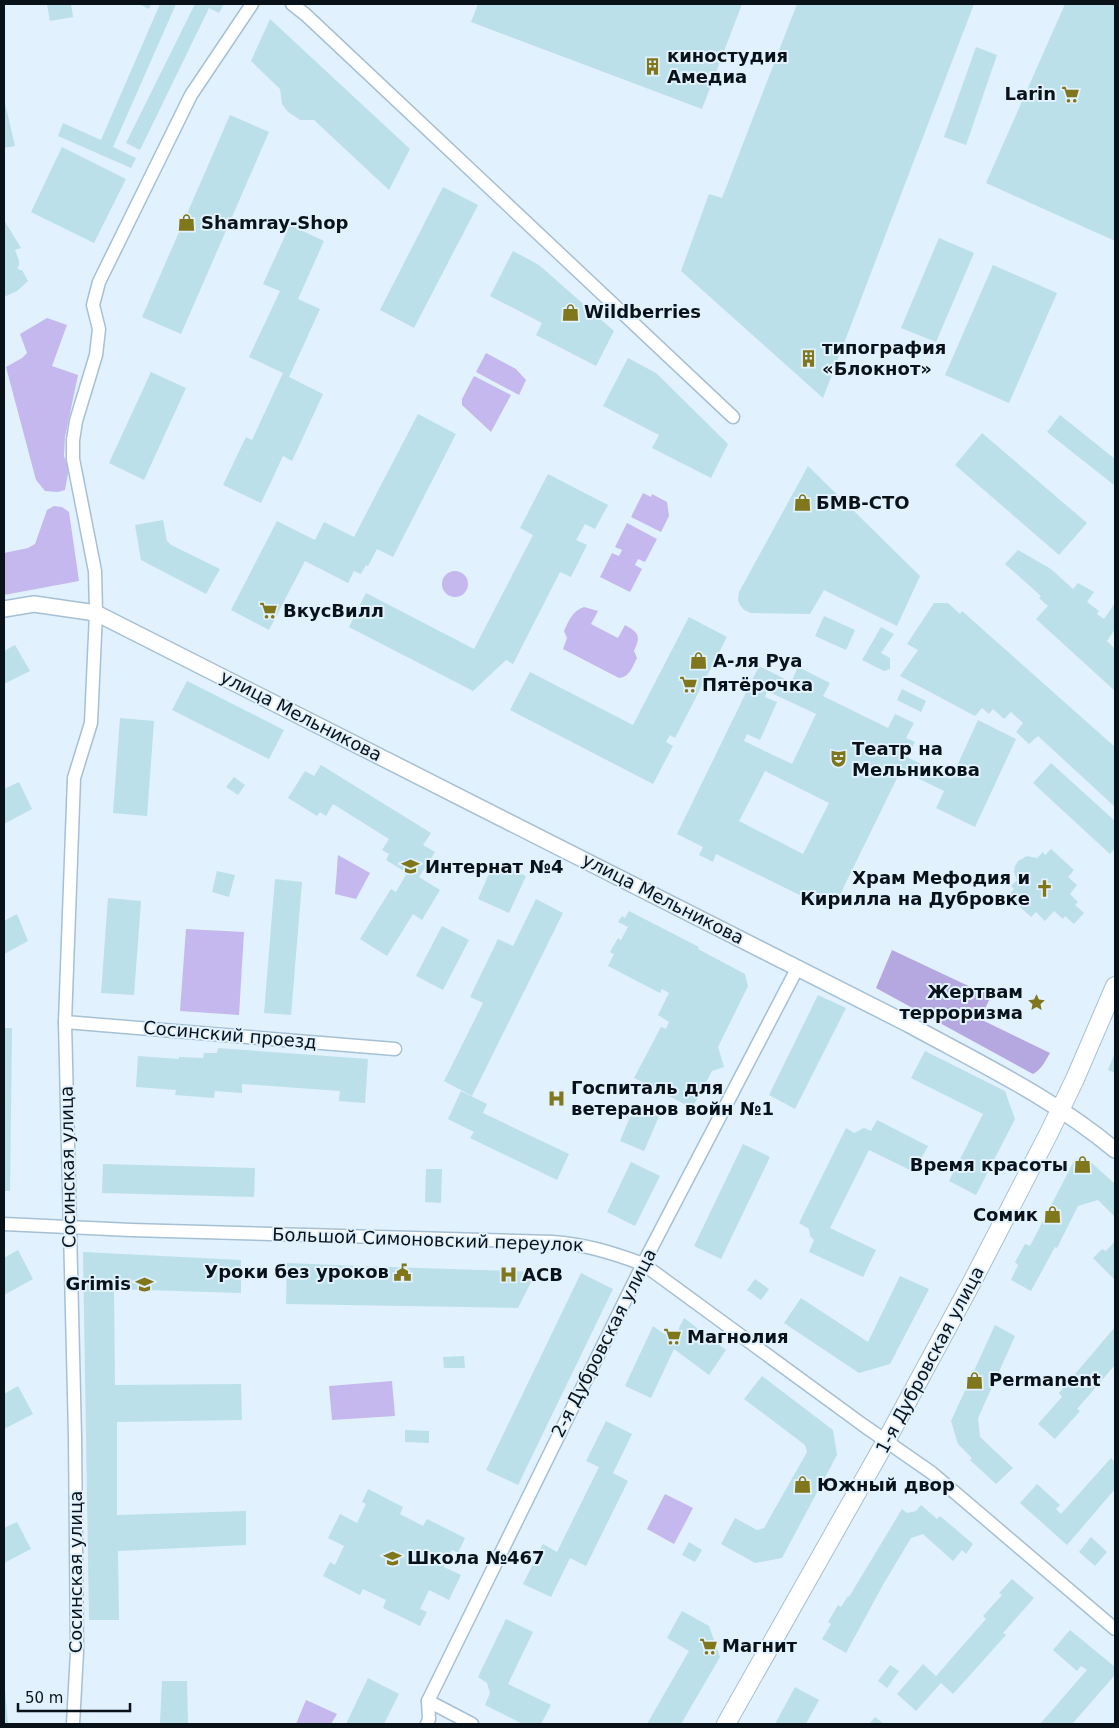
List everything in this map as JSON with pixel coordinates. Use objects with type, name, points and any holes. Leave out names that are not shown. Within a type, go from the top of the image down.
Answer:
[{"type":"main road","name":"1-я Дубровская улица","points":[[726,1724],[886,1441],[973,1280],[1060,1110],[1115,986]]},
{"type":"street","name":"Сосинская улица","points":[[73,1724],[77,1652],[75,1436],[65,1022],[74,778],[90,723],[96,613],[95,571],[73,459],[73,440],[76,421],[96,355],[99,329],[93,305],[99,282],[191,95],[252,4]]},
{"type":"street","points":[[292,4],[306,15],[733,417]]},
{"type":"street","name":"улица Мельникова","points":[[4,609],[34,604],[96,613],[908,1024],[1033,1092],[1115,1150]]},
{"type":"street","name":"2-я Дубровская улица","points":[[427,1724],[429,1719],[428,1701],[643,1264],[798,968]]},
{"type":"street","name":"Сосинский проезд","points":[[65,1022],[395,1049]]},
{"type":"street","name":"Большой Симоновский переулок","points":[[4,1224],[552,1242],[592,1247],[643,1264],[932,1473],[1115,1629]]},
{"type":"street","points":[[428,1701],[472,1724]]},
{"type":"shaded area","points":[[47,318],[67,325],[52,366],[78,375],[65,437],[64,456],[69,468],[65,490],[58,492],[45,491],[36,480],[6,367],[27,353],[20,334]]},
{"type":"shaded area","points":[[486,353],[516,369],[526,380],[519,395],[476,372]]},
{"type":"shaded area","points":[[474,376],[511,395],[491,432],[462,405],[462,399]]},
{"type":"shaded area","points":[[643,493],[651,497],[652,494],[667,502],[669,516],[661,532],[631,517]]},
{"type":"shaded area","points":[[54,506],[62,507],[69,512],[79,581],[4,595],[4,553],[28,548],[35,544],[47,510]]},
{"type":"shaded area","points":[[627,523],[657,539],[645,562],[638,559],[635,565],[642,569],[630,592],[600,577],[612,553],[619,556],[622,550],[615,547]]},
{"type":"shaded area","points":[[455,571],[464,575],[468,584],[464,593],[455,597],[446,593],[442,584],[446,575]]},
{"type":"shaded area","points":[[584,607],[598,611],[591,624],[618,638],[625,625],[636,633],[638,642],[634,651],[637,658],[626,676],[619,678],[563,649],[567,638],[564,631],[571,617]]},
{"type":"shaded area","points":[[338,855],[370,873],[356,899],[335,894]]},
{"type":"shaded area","points":[[186,929],[244,932],[239,1015],[180,1011]]},
{"type":"shaded area","points":[[892,950],[977,990],[987,986],[994,990],[980,1019],[1050,1053],[1041,1067],[1033,1074],[876,988]]},
{"type":"shaded area","points":[[392,1381],[395,1416],[332,1420],[329,1386]]},
{"type":"shaded area","points":[[665,1494],[693,1508],[674,1544],[647,1529]]},
{"type":"shaded area","points":[[306,1700],[337,1714],[331,1724],[296,1724]]},
{"type":"building","points":[[47,4],[71,4],[73,17],[50,21]]},
{"type":"building","points":[[139,4],[151,4],[149,9]]},
{"type":"building","points":[[160,4],[176,4],[113,147],[136,158],[131,168],[58,136],[63,123],[101,140]]},
{"type":"building","points":[[195,4],[224,4],[219,13],[209,8],[140,150],[126,143]]},
{"type":"building","name":"киностудия Амедиа","points":[[478,4],[742,4],[702,109],[471,22]]},
{"type":"building","points":[[797,4],[974,4],[823,398],[681,271],[709,194],[722,198]]},
{"type":"building","name":"Larin","points":[[1065,4],[1115,4],[1115,241],[986,183]]},
{"type":"building","points":[[270,19],[410,149],[389,190],[314,120],[300,120],[288,112],[282,104],[280,89],[251,61]]},
{"type":"building","points":[[976,47],[997,55],[966,145],[944,137]]},
{"type":"building","points":[[4,99],[15,146],[4,148]]},
{"type":"building","points":[[230,115],[269,132],[181,334],[142,317]]},
{"type":"building","points":[[62,147],[126,179],[94,243],[31,212]]},
{"type":"building","points":[[443,187],[478,205],[414,328],[380,310]]},
{"type":"building","points":[[4,220],[21,248],[15,250],[19,261],[19,266],[17,267],[19,270],[22,270],[28,281],[17,291],[4,297]]},
{"type":"building","points":[[290,225],[324,241],[298,299],[320,309],[289,377],[323,394],[292,461],[283,456],[261,503],[223,485],[246,437],[252,440],[283,373],[249,357],[280,291],[263,284]]},
{"type":"building","points":[[939,238],[974,253],[936,342],[901,328]]},
{"type":"building","points":[[513,251],[539,265],[614,331],[596,366],[536,335],[542,323],[490,296]]},
{"type":"building","points":[[993,265],[1057,293],[1009,403],[945,375]]},
{"type":"building","points":[[628,358],[656,373],[728,444],[711,478],[652,448],[659,435],[603,406]]},
{"type":"building","points":[[151,372],[186,388],[144,480],[109,463]]},
{"type":"building","points":[[418,414],[456,434],[393,557],[377,549],[368,566],[366,565],[361,574],[354,571],[348,583],[305,561],[269,630],[231,610],[277,521],[315,540],[324,522],[354,537]]},
{"type":"building","points":[[1060,415],[1115,459],[1114,485],[1047,432]]},
{"type":"building","points":[[982,433],[1087,523],[1059,555],[955,465]]},
{"type":"building","points":[[808,466],[920,576],[897,626],[824,590],[810,614],[751,613],[744,610],[740,605],[738,600],[739,592]]},
{"type":"building","points":[[548,474],[608,505],[595,529],[585,524],[576,540],[587,545],[571,577],[560,572],[513,664],[506,660],[473,691],[349,627],[366,593],[474,649],[533,535],[520,528]]},
{"type":"building","points":[[163,520],[167,541],[171,545],[220,569],[206,594],[141,560],[135,525]]},
{"type":"building","points":[[1018,550],[1051,569],[1073,589],[1078,583],[1094,592],[1087,602],[1099,611],[1097,614],[1104,619],[1115,603],[1115,629],[1107,641],[1115,649],[1115,691],[1036,619],[1048,606],[1039,598],[1041,596],[1005,564]]},
{"type":"building","points":[[934,603],[948,603],[960,614],[962,611],[1115,747],[1115,807],[1038,736],[1029,744],[1016,732],[1023,723],[1011,712],[1004,719],[993,709],[989,714],[982,708],[975,716],[900,676],[918,650],[907,644]]},
{"type":"building","points":[[824,616],[855,630],[846,650],[815,636]]},
{"type":"building","points":[[689,617],[727,637],[675,738],[670,735],[666,742],[673,746],[653,784],[510,710],[530,672],[633,725]]},
{"type":"building","points":[[881,627],[894,634],[881,653],[890,658],[890,669],[884,671],[862,660]]},
{"type":"building","points":[[15,645],[30,671],[4,684],[4,651]]},
{"type":"building","points":[[759,666],[791,682],[798,667],[830,683],[823,696],[888,728],[895,714],[914,723],[906,738],[915,742],[907,757],[951,779],[978,720],[1016,739],[975,827],[936,808],[944,791],[901,770],[832,911],[716,854],[713,862],[699,855],[703,847],[677,834]],"holes":[[[767,691],[816,714],[792,764],[744,741],[747,734],[760,740],[777,702],[765,697]],[[765,771],[829,803],[803,854],[739,821]]]},
{"type":"building","points":[[187,681],[284,730],[269,759],[172,710]]},
{"type":"building","points":[[902,689],[926,701],[921,712],[897,700]]},
{"type":"building","points":[[120,718],[154,721],[147,816],[113,813]]},
{"type":"building","points":[[1051,763],[1115,821],[1115,848],[1110,854],[1033,783]]},
{"type":"building","name":"Интернат №4","points":[[321,765],[431,833],[423,845],[435,852],[419,877],[440,890],[422,920],[413,914],[387,956],[360,939],[391,889],[396,892],[407,873],[386,860],[389,854],[382,850],[389,839],[333,804],[326,816],[320,812],[317,816],[288,798],[305,771],[314,776]]},
{"type":"building","points":[[234,777],[245,785],[238,795],[226,787]]},
{"type":"building","points":[[19,782],[32,809],[4,824],[4,789]]},
{"type":"building","name":"Храм Мефодия и Кирилла на Дубровке","points":[[1051,849],[1074,870],[1068,877],[1077,885],[1070,894],[1078,902],[1075,905],[1084,913],[1074,924],[1065,916],[1063,919],[1054,911],[1045,921],[1036,912],[1031,917],[1008,896],[1014,889],[1011,886],[1017,880],[1014,872],[1018,861],[1027,856],[1037,858],[1043,852],[1045,855]]},
{"type":"building","points":[[494,862],[526,876],[509,913],[478,899]]},
{"type":"building","points":[[217,871],[235,875],[229,897],[212,892]]},
{"type":"building","points":[[275,879],[302,882],[291,1015],[264,1013]]},
{"type":"building","points":[[108,898],[141,901],[134,995],[101,993]]},
{"type":"building","points":[[536,899],[563,913],[472,1096],[444,1081],[483,1003],[470,997],[498,939],[513,946]]},
{"type":"building","points":[[629,911],[699,947],[698,949],[745,974],[748,986],[718,1047],[724,1067],[712,1071],[690,1112],[686,1110],[688,1106],[661,1092],[660,1094],[644,1086],[646,1084],[634,1078],[661,1027],[666,1029],[669,1022],[658,1015],[669,993],[662,989],[660,993],[608,966],[614,954],[610,952],[618,938],[621,940],[628,927],[618,922],[622,916],[625,918]]},
{"type":"building","points":[[17,914],[28,941],[4,954],[4,921]]},
{"type":"building","points":[[442,926],[469,940],[443,990],[416,976]]},
{"type":"building","points":[[818,995],[846,1008],[795,1109],[769,1095]]},
{"type":"building","points":[[4,1028],[12,1028],[10,1191],[4,1191]]},
{"type":"building","points":[[218,1048],[368,1059],[365,1103],[339,1101],[340,1091],[242,1084],[242,1093],[215,1091],[214,1098],[175,1095],[176,1090],[136,1087],[138,1056],[179,1059],[179,1057],[203,1058],[204,1053],[217,1053]]},
{"type":"building","points":[[925,1051],[1005,1091],[1015,1119],[976,1195],[949,1181],[983,1114],[911,1078]]},
{"type":"building","points":[[1115,1052],[1115,1073],[1108,1070]]},
{"type":"building","points":[[461,1091],[487,1104],[483,1113],[569,1154],[557,1180],[470,1138],[474,1132],[448,1119]]},
{"type":"building","points":[[636,1103],[660,1114],[644,1151],[620,1141]]},
{"type":"building","points":[[877,1120],[928,1146],[914,1172],[869,1150],[830,1228],[876,1250],[863,1277],[809,1252],[814,1240],[810,1236],[809,1229],[799,1223],[846,1128],[854,1133],[864,1128],[871,1131]]},
{"type":"building","points":[[743,1144],[770,1157],[721,1259],[694,1246]]},
{"type":"building","points":[[1085,1157],[1115,1184],[1115,1217],[1098,1200],[1078,1206],[1057,1248],[1055,1247],[1031,1291],[1011,1280],[1018,1265],[1015,1262],[1025,1244],[1030,1246],[1075,1159]]},
{"type":"building","points":[[631,1162],[660,1176],[635,1226],[607,1212]]},
{"type":"building","points":[[103,1164],[255,1168],[254,1197],[102,1193]]},
{"type":"building","points":[[426,1169],[442,1169],[441,1203],[425,1202]]},
{"type":"building","points":[[1115,1241],[1115,1280],[1093,1258],[1102,1249],[1106,1251]]},
{"type":"building","points":[[18,1250],[33,1279],[4,1295],[4,1258]]},
{"type":"building","points":[[83,1252],[241,1260],[241,1293],[114,1289],[115,1385],[241,1384],[242,1420],[117,1422],[117,1515],[246,1511],[246,1545],[118,1551],[119,1620],[89,1620]]},
{"type":"building","points":[[287,1263],[536,1272],[518,1308],[286,1304]]},
{"type":"building","points":[[581,1273],[613,1289],[518,1485],[486,1470]]},
{"type":"building","points":[[900,1276],[929,1289],[890,1364],[859,1373],[784,1323],[801,1298],[868,1342]]},
{"type":"building","points":[[755,1279],[769,1289],[761,1300],[747,1290]]},
{"type":"building","points":[[684,1318],[726,1350],[709,1375],[674,1349],[651,1398],[625,1386],[653,1326],[664,1334],[678,1330]]},
{"type":"building","points":[[995,1325],[1015,1336],[978,1418],[980,1437],[1013,1468],[996,1484],[970,1460],[972,1458],[958,1444],[951,1421]]},
{"type":"building","points":[[1115,1327],[1115,1365],[1077,1409],[1080,1411],[1055,1439],[1038,1424],[1062,1397],[1059,1393]]},
{"type":"building","points":[[464,1356],[465,1368],[444,1368],[443,1357]]},
{"type":"building","points":[[762,1376],[833,1430],[837,1455],[782,1558],[755,1563],[721,1544],[735,1518],[757,1530],[764,1528],[807,1452],[805,1445],[744,1399]]},
{"type":"building","points":[[18,1386],[33,1414],[4,1429],[4,1394]]},
{"type":"building","points":[[606,1421],[632,1434],[613,1473],[628,1481],[586,1566],[570,1558],[551,1597],[523,1584],[543,1544],[557,1552],[599,1467],[586,1461]]},
{"type":"building","points":[[405,1430],[429,1431],[429,1443],[405,1442]]},
{"type":"building","points":[[1111,1458],[1115,1462],[1115,1489],[1067,1545],[1020,1503],[1037,1484],[1060,1505],[1056,1509],[1061,1514]]},
{"type":"building","name":"Школа №467","points":[[368,1489],[403,1507],[400,1514],[423,1526],[427,1519],[465,1538],[458,1553],[452,1550],[444,1567],[461,1575],[449,1600],[429,1590],[420,1609],[427,1612],[420,1626],[383,1608],[386,1600],[363,1589],[360,1595],[323,1576],[330,1562],[335,1565],[344,1546],[328,1538],[340,1514],[357,1523],[366,1504],[362,1502]]},
{"type":"building","points":[[921,1505],[937,1519],[940,1516],[973,1544],[966,1554],[962,1550],[953,1561],[923,1534],[911,1538],[846,1653],[822,1639],[831,1624],[828,1622],[838,1605],[841,1607],[849,1597],[902,1509],[907,1513],[916,1511]]},
{"type":"building","points":[[17,1522],[31,1549],[4,1563],[4,1528]]},
{"type":"building","points":[[1091,1537],[1107,1552],[1095,1566],[1079,1552]]},
{"type":"building","points":[[689,1542],[702,1550],[695,1562],[682,1555]]},
{"type":"building","points":[[1012,1579],[1034,1598],[1003,1633],[1006,1635],[953,1694],[941,1683],[916,1711],[897,1694],[923,1664],[936,1676],[986,1619],[983,1616],[1002,1595],[999,1593]]},
{"type":"building","points":[[682,1611],[709,1626],[720,1657],[681,1724],[647,1724],[689,1651],[667,1638]]},
{"type":"building","points":[[506,1619],[533,1632],[508,1684],[551,1705],[541,1724],[523,1724],[485,1705],[490,1693],[487,1683],[478,1677]]},
{"type":"building","points":[[1070,1630],[1115,1667],[1115,1675],[1072,1724],[1040,1724],[1087,1670],[1081,1666],[1077,1671],[1053,1650]]},
{"type":"building","points":[[890,1665],[899,1671],[887,1688],[878,1681]]},
{"type":"building","points":[[368,1678],[399,1694],[384,1724],[346,1724]]},
{"type":"building","points":[[162,1681],[187,1681],[188,1724],[160,1724]]},
{"type":"building","points":[[795,1687],[819,1700],[806,1724],[775,1724]]},
{"type":"building","points":[[5,1689],[8,1724],[4,1724]]},
{"type":"building","points":[[875,1717],[884,1724],[869,1724]]},
{"type":"place","name":"киностудия Амедиа","points":[[653,66]]},
{"type":"place","name":"Larin","points":[[1070,94]]},
{"type":"place","name":"Shamray-Shop","points":[[187,223]]},
{"type":"place","name":"Wildberries","points":[[570,312]]},
{"type":"place","name":"типография «Блокнот»","points":[[808,358]]},
{"type":"place","name":"БМВ-СТО","points":[[802,503]]},
{"type":"place","name":"ВкусВилл","points":[[269,611]]},
{"type":"place","name":"А-ля Руа","points":[[699,661]]},
{"type":"place","name":"Пятёрочка","points":[[688,685]]},
{"type":"place","name":"Театр на Мельникова","points":[[838,759]]},
{"type":"place","name":"Интернат №4","points":[[411,867]]},
{"type":"place","name":"Храм Мефодия и Кирилла на Дубровке","points":[[1044,888]]},
{"type":"place","name":"Жертвам терроризма","points":[[1037,1002]]},
{"type":"place","name":"Госпиталь для ветеранов войн №1","points":[[557,1098]]},
{"type":"place","name":"Время красоты","points":[[1082,1165]]},
{"type":"place","name":"Сомик","points":[[1052,1215]]},
{"type":"place","name":"Уроки без уроков","points":[[403,1272]]},
{"type":"place","name":"АСВ","points":[[508,1275]]},
{"type":"place","name":"Grimis","points":[[145,1284]]},
{"type":"place","name":"Магнолия","points":[[673,1337]]},
{"type":"place","name":"Permanent","points":[[975,1380]]},
{"type":"place","name":"Южный двор","points":[[803,1485]]},
{"type":"place","name":"Школа №467","points":[[393,1558]]},
{"type":"place","name":"Магнит","points":[[708,1646]]}]
